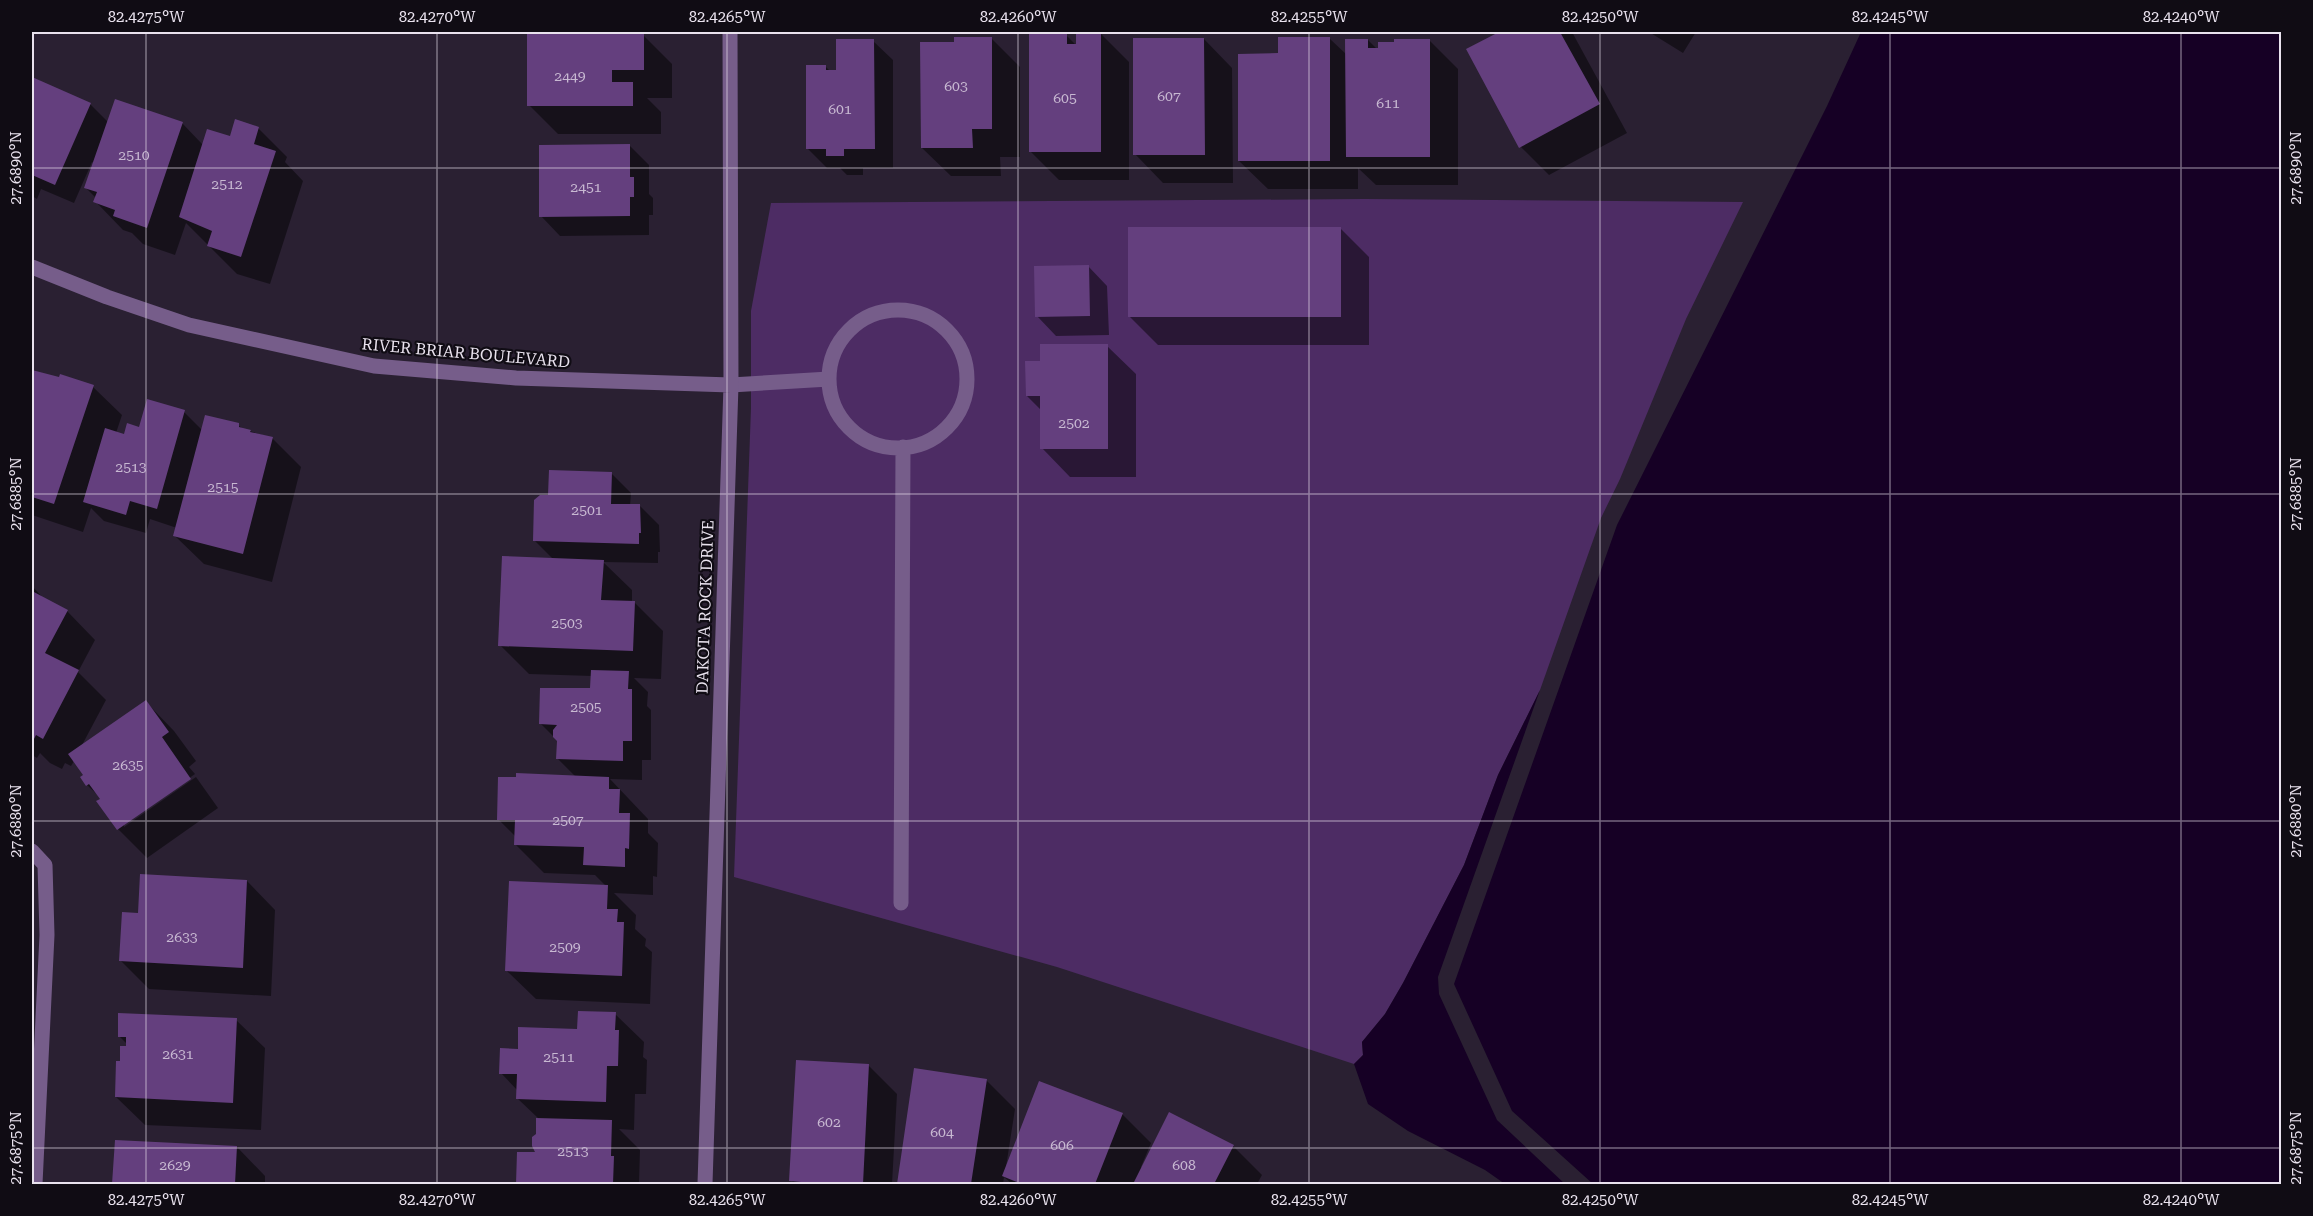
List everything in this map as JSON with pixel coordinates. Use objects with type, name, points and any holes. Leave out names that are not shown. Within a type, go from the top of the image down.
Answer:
[{"type":"street","name":"DAKOTA ROCK DRIVE","points":[[705,1185],[731,385],[730,32]]},
{"type":"street","name":"RIVER BRIAR BOULEVARD","points":[[32,267],[106,297],[189,325],[374,366],[516,378],[731,385],[829,380]]},
{"type":"street","points":[[889,310],[911,310],[933,319],[951,334],[964,354],[968,377],[965,400],[954,421],[937,437],[915,447],[892,449],[869,442],[850,430],[837,412],[829,391],[829,380],[829,369],[836,347],[849,329],[867,317],[889,310]]},
{"type":"street","points":[[901,903],[903,447]]},
{"type":"street","points":[[32,851],[45,865],[47,935],[35,1185]]},
{"type":"shaded area","points":[[1861,32],[2281,32],[2281,1184],[1593,1184],[1512,1111],[1454,984],[1617,525],[1827,106]]},
{"type":"shaded area","points":[[1364,199],[1743,202],[1686,319],[1620,479],[1601,518],[1540,690],[1498,775],[1464,865],[1403,983],[1385,1014],[1362,1042],[1363,1055],[1354,1064],[1057,967],[734,877],[751,408],[751,311],[771,203]]},
{"type":"shaded area","points":[[1540,690],[1438,977],[1439,994],[1497,1120],[1565,1184],[1505,1184],[1485,1170],[1408,1131],[1368,1104],[1354,1064],[1363,1055],[1362,1042],[1385,1014],[1403,983],[1464,865],[1498,775]]},
{"type":"building","points":[[1076,32],[1101,32],[1101,152],[1029,152],[1029,34],[1067,34],[1067,44],[1076,44]]},
{"type":"building","points":[[1499,32],[1560,32],[1600,104],[1519,148],[1466,49]]},
{"type":"building","points":[[527,34],[644,34],[644,70],[612,70],[612,82],[633,82],[633,106],[527,106]]},
{"type":"building","points":[[954,37],[992,37],[992,129],[972,129],[973,148],[921,148],[920,42],[954,42]]},
{"type":"building","points":[[1278,37],[1330,37],[1330,161],[1238,161],[1238,54],[1278,53]]},
{"type":"building","points":[[1133,38],[1204,38],[1205,155],[1133,155]]},
{"type":"building","points":[[836,39],[874,39],[875,149],[844,149],[844,156],[826,156],[826,149],[806,149],[806,65],[826,65],[826,70],[836,70]]},
{"type":"building","points":[[1345,39],[1368,39],[1368,48],[1378,48],[1378,42],[1394,42],[1394,39],[1430,39],[1430,157],[1346,157]]},
{"type":"building","points":[[32,77],[91,103],[55,185],[32,175]]},
{"type":"building","points":[[115,99],[183,122],[147,228],[113,216],[115,210],[93,202],[97,192],[84,188]]},
{"type":"building","points":[[235,119],[259,127],[254,144],[276,151],[241,257],[207,246],[212,231],[179,217],[207,129],[230,136]]},
{"type":"building","points":[[630,144],[630,177],[634,177],[634,197],[630,197],[630,216],[539,217],[539,145]]},
{"type":"building","points":[[1128,227],[1341,227],[1341,317],[1128,317]]},
{"type":"building","points":[[1089,265],[1090,316],[1035,317],[1034,266]]},
{"type":"building","points":[[1040,344],[1108,344],[1108,449],[1040,449],[1040,396],[1026,396],[1025,361],[1040,361]]},
{"type":"building","points":[[32,370],[59,377],[60,374],[94,385],[54,504],[32,497]]},
{"type":"building","points":[[147,399],[185,410],[157,509],[130,501],[126,515],[83,502],[105,428],[124,434],[127,423],[139,427]]},
{"type":"building","points":[[205,415],[239,423],[239,427],[251,430],[250,432],[273,437],[243,554],[173,536]]},
{"type":"building","points":[[549,470],[612,472],[611,504],[640,504],[639,544],[533,541],[534,500],[540,495],[548,495]]},
{"type":"building","points":[[502,556],[604,560],[601,600],[635,601],[633,651],[498,646]]},
{"type":"building","points":[[32,591],[68,610],[45,653],[79,670],[43,739],[36,735],[32,743]]},
{"type":"building","points":[[591,670],[629,671],[628,689],[632,689],[632,741],[623,741],[623,761],[556,759],[557,741],[553,737],[553,730],[557,725],[539,724],[540,688],[590,688]]},
{"type":"building","points":[[146,700],[169,732],[162,737],[191,779],[117,830],[96,801],[100,799],[89,784],[86,786],[80,777],[83,775],[68,754]]},
{"type":"building","points":[[516,773],[609,777],[609,789],[620,789],[619,813],[630,813],[629,849],[625,848],[625,867],[583,865],[584,847],[514,845],[515,820],[497,820],[498,777],[516,777]]},
{"type":"building","points":[[140,874],[247,880],[243,968],[119,961],[122,912],[138,913]]},
{"type":"building","points":[[509,881],[608,885],[607,909],[618,909],[617,922],[624,922],[622,976],[505,971]]},
{"type":"building","points":[[578,1011],[616,1012],[615,1030],[619,1030],[618,1066],[607,1066],[606,1102],[516,1099],[517,1074],[499,1074],[500,1048],[518,1049],[518,1027],[577,1029]]},
{"type":"building","points":[[118,1013],[237,1018],[233,1103],[115,1097],[116,1061],[120,1061],[120,1046],[126,1046],[126,1037],[118,1037]]},
{"type":"building","points":[[796,1060],[869,1064],[863,1184],[789,1181]]},
{"type":"building","points":[[914,1068],[987,1079],[971,1184],[897,1184]]},
{"type":"building","points":[[1039,1081],[1123,1113],[1095,1184],[1029,1184],[1023,1182],[1022,1184],[1002,1176]]},
{"type":"building","points":[[1169,1112],[1234,1145],[1214,1184],[1133,1184]]},
{"type":"building","points":[[536,1118],[612,1120],[613,1184],[516,1184],[517,1152],[535,1152],[532,1137],[536,1134]]},
{"type":"building","points":[[115,1140],[237,1146],[235,1184],[112,1184]]}]
